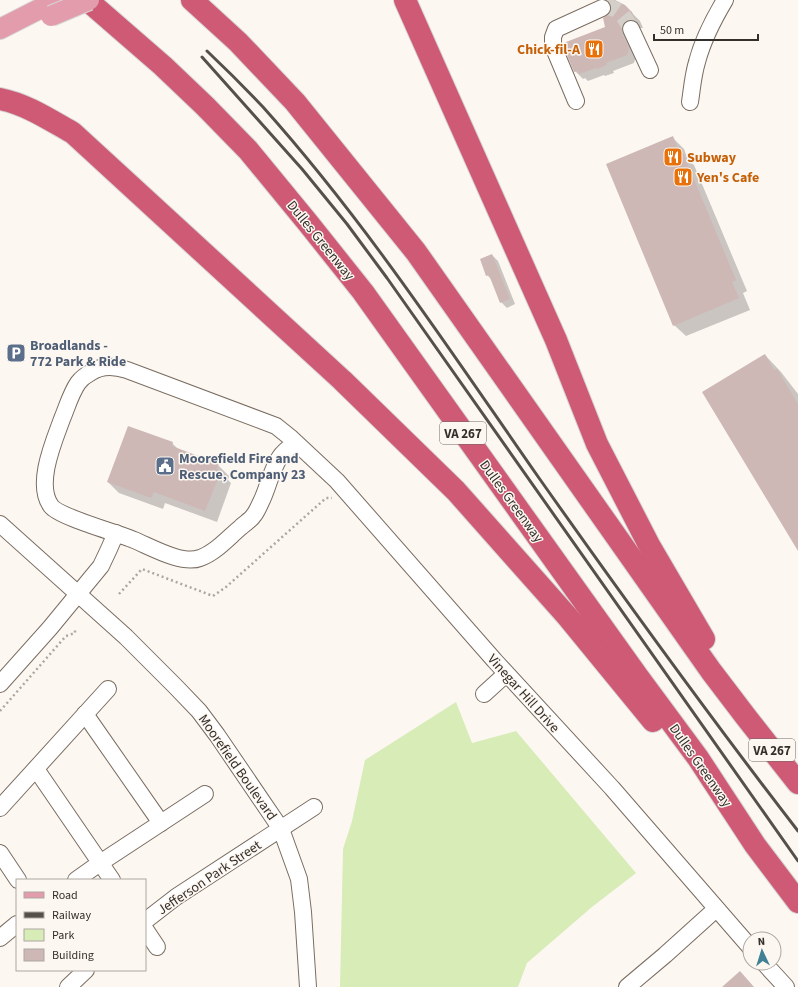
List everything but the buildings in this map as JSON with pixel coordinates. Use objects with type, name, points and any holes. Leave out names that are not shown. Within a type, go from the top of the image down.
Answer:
[{"type":"highway","name":"Dulles Greenway","points":[[88,0],[163,66],[248,150],[363,292],[638,677],[698,758],[755,845],[798,902]]},
{"type":"highway","name":"VA 267","points":[[192,0],[238,42],[295,102],[416,252],[697,652],[798,782]]},
{"type":"highway","points":[[405,0],[556,340],[597,444],[649,545],[724,674],[746,717]]},
{"type":"highway","points":[[0,99],[10,100],[39,113],[73,133],[342,380],[456,491],[567,616],[755,845]]},
{"type":"main road","points":[[0,29],[49,8],[88,0]]},
{"type":"main road","points":[[0,38],[49,8]]},
{"type":"street","points":[[690,102],[696,63],[702,45],[711,24],[725,0]]},
{"type":"street","points":[[576,101],[553,46],[553,37],[556,29],[602,8]]},
{"type":"street","points":[[632,29],[650,70]]},
{"type":"street","name":"Vinegar Hill Drive","points":[[295,443],[285,451],[279,459],[254,516],[212,552],[199,559],[186,559],[171,555],[116,532],[61,513],[52,507],[47,497],[46,475],[49,458],[67,405],[79,383],[91,372],[108,367],[118,367],[276,426],[295,443],[337,481],[506,674],[612,788],[742,938]]},
{"type":"street","name":"Moorefield Boulevard","points":[[0,524],[126,637],[176,686],[199,711],[217,735],[281,829],[299,879],[303,912],[308,987]]},
{"type":"street","points":[[0,684],[50,628],[100,566],[110,549],[116,532]]},
{"type":"street","points":[[484,694],[506,674]]},
{"type":"street","points":[[0,808],[108,689]]},
{"type":"street","points":[[86,714],[161,823]]},
{"type":"street","points":[[36,769],[111,879]]},
{"type":"street","points":[[77,879],[100,862],[205,794]]},
{"type":"street","name":"Jefferson Park Street","points":[[146,920],[176,898],[314,807]]},
{"type":"street","points":[[0,853],[17,879]]},
{"type":"street","points":[[627,987],[665,955],[716,908]]},
{"type":"street","points":[[0,938],[16,925]]},
{"type":"street","points":[[146,930],[157,947]]},
{"type":"street","points":[[68,987],[85,971]]},
{"type":"street","points":[[771,971],[786,987]]},
{"type":"path","points":[[119,594],[142,569],[213,596],[226,587],[326,498],[334,498]]},
{"type":"path","points":[[0,711],[66,636],[75,633],[75,628]]},
{"type":"green space","points":[[456,702],[472,743],[516,731],[636,873],[592,907],[527,963],[518,987],[340,987],[343,849],[352,821],[365,760]]},
{"type":"tunnel","points":[[602,8],[612,8],[620,12],[631,29]]},
{"type":"railway","points":[[207,51],[263,107],[301,151],[407,288],[634,612],[798,831]]},
{"type":"railway","points":[[202,57],[302,169],[347,224],[387,278],[798,861]]},
{"type":"place","name":"Chick-fil-A","points":[[594,49]]},
{"type":"place","name":"Subway","points":[[673,157]]},
{"type":"place","name":"Yen's Cafe","points":[[683,177]]},
{"type":"place","name":"Broadlands - 772 Park & Ride","points":[[16,353]]},
{"type":"place","name":"Moorefield Fire and Rescue, Company 23","points":[[165,466]]}]
